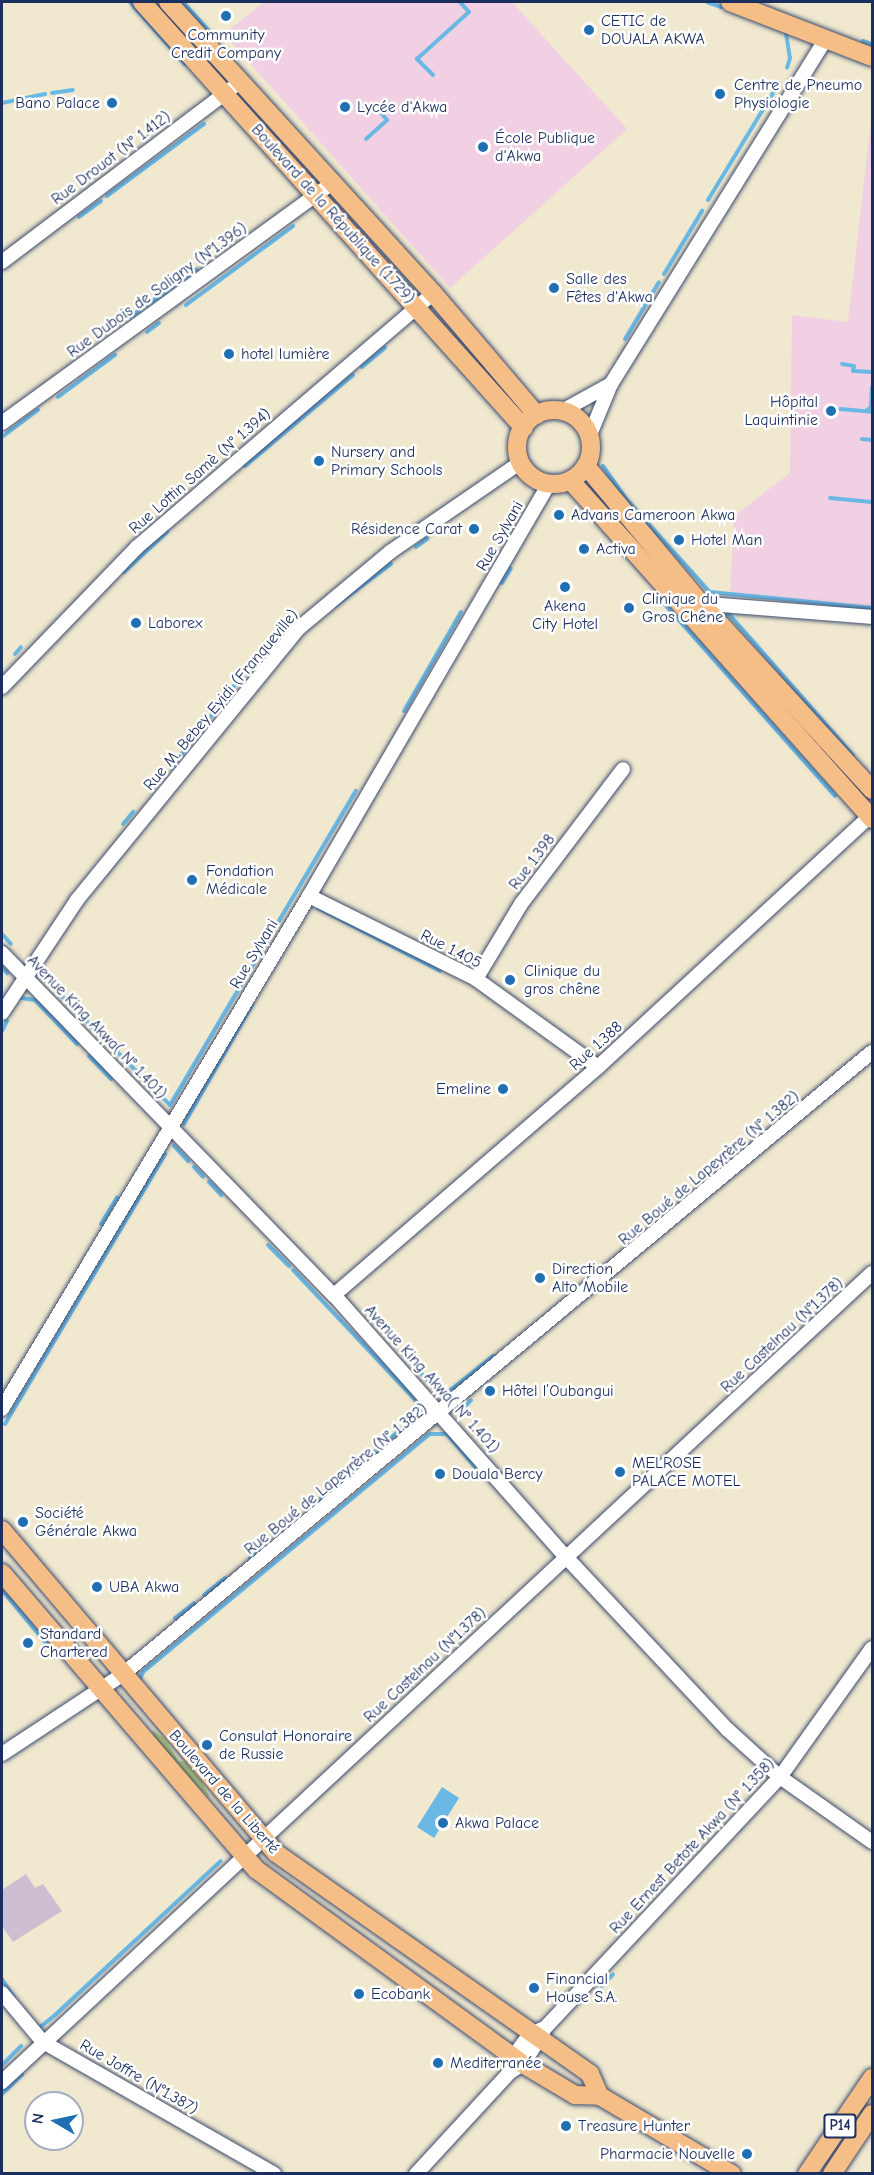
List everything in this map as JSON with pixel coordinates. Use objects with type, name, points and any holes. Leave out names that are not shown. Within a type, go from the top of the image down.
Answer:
[{"type":"main road","name":"Boulevard de la République (1.729)","points":[[142,2],[416,308],[530,421]]},
{"type":"main road","name":"Boulevard de la République (1.729)","points":[[168,2],[433,293],[530,421]]},
{"type":"main road","points":[[729,2],[873,57]]},
{"type":"main road","points":[[562,411],[578,419],[590,437],[591,454],[586,466],[571,481],[549,484],[532,477],[521,462],[518,445],[530,421],[562,411]]},
{"type":"main road","points":[[586,466],[692,606],[872,817]]},
{"type":"main road","points":[[571,481],[873,790]]},
{"type":"main road","name":"Boulevard de la Liberté","points":[[2,1530],[122,1676],[261,1839],[276,1853],[538,2035],[590,2074],[600,2096]]},
{"type":"main road","name":"Boulevard de la Liberté","points":[[2,1573],[243,1855],[515,2065],[575,2095],[600,2096],[732,2174]]},
{"type":"main road","name":"P14","points":[[807,2174],[873,2078]]},
{"type":"main road","name":"P14","points":[[832,2174],[873,2114]]},
{"type":"street","points":[[590,437],[611,384],[825,40]]},
{"type":"street","name":"Rue Drouot (N° 1.412)","points":[[2,262],[241,81]]},
{"type":"street","name":"Rue Dubois de Saligny (N°1.396)","points":[[2,423],[332,183]]},
{"type":"street","name":"Rue Lottin Samè (N° 1.394)","points":[[2,687],[144,541],[433,293]]},
{"type":"street","points":[[562,411],[611,384]]},
{"type":"street","name":"Rue M. Bebey Eyidi (Franqueville)","points":[[2,1013],[24,975],[77,900],[298,630],[390,552],[521,462]]},
{"type":"street","name":"Rue Sylvani","points":[[2,1409],[169,1124],[309,896],[549,484]]},
{"type":"street","points":[[692,606],[873,617]]},
{"type":"street","name":"Rue 1.398","points":[[476,979],[517,910],[622,769]]},
{"type":"street","name":"Rue 1.388","points":[[334,1295],[598,1067],[872,817]]},
{"type":"street","name":"Rue 1.405","points":[[309,896],[476,979],[598,1067]]},
{"type":"street","name":"Avenue King Akwa( N° 1.401)","points":[[2,953],[334,1295],[442,1413],[566,1557],[727,1729],[780,1777],[873,1842]]},
{"type":"street","name":"Rue Boué de Lapeyrère (N° 1.382)","points":[[2,1754],[122,1676],[442,1413],[873,1052]]},
{"type":"street","name":"Rue Castelnau (N°1.378)","points":[[2,2082],[243,1855],[873,1273]]},
{"type":"street","name":"Rue Ernest Betote Akwa (N° 1.358)","points":[[416,2174],[515,2065],[538,2035],[780,1777],[873,1648]]},
{"type":"street","name":"Rue Joffre (N°1.387)","points":[[2,1993],[43,2042],[274,2174]]},
{"type":"shaded area","name":"École Publique d'Akwa","points":[[264,2],[512,2],[627,129],[450,288],[224,34]]},
{"type":"shaded area","name":"Hôpital Laquintinie","points":[[872,111],[872,607],[730,594],[734,516],[790,473],[792,315],[848,322]]},
{"type":"shaded area","points":[[26,1874],[35,1888],[43,1884],[62,1911],[13,1942],[2,1926],[2,1890]]},
{"type":"green space","points":[[152,1730],[164,1738],[179,1761],[185,1762],[201,1781],[211,1799],[199,1788],[193,1787],[177,1769],[178,1763],[156,1743]]},
{"type":"water","points":[[442,1787],[459,1798],[434,1838],[417,1827]]},
{"type":"waterway","points":[[130,2],[185,64]]},
{"type":"waterway","points":[[183,2],[218,41]]},
{"type":"waterway","points":[[433,75],[417,59],[469,12],[460,2]]},
{"type":"waterway","points":[[707,2],[721,7]]},
{"type":"waterway","points":[[786,33],[790,58],[787,68]]},
{"type":"waterway","points":[[863,41],[872,44]]},
{"type":"waterway","points":[[708,200],[779,83]]},
{"type":"waterway","points":[[52,93],[73,90]]},
{"type":"waterway","points":[[2,103],[45,94]]},
{"type":"waterway","points":[[366,139],[387,120],[382,114]]},
{"type":"waterway","points":[[107,196],[204,124]]},
{"type":"waterway","points":[[79,217],[101,201]]},
{"type":"waterway","points":[[664,274],[702,211]]},
{"type":"waterway","points":[[186,305],[293,226]]},
{"type":"waterway","points":[[130,317],[197,269]]},
{"type":"waterway","points":[[625,339],[659,282]]},
{"type":"waterway","points":[[147,332],[159,323]]},
{"type":"waterway","points":[[362,367],[385,348]]},
{"type":"waterway","points":[[58,397],[115,355]]},
{"type":"waterway","points":[[842,364],[854,366],[853,371],[872,372]]},
{"type":"waterway","points":[[245,466],[353,375]]},
{"type":"waterway","points":[[866,411],[871,407],[872,387]]},
{"type":"waterway","points":[[840,409],[872,412]]},
{"type":"waterway","points":[[2,437],[38,410]]},
{"type":"waterway","points":[[862,439],[872,440]]},
{"type":"waterway","points":[[603,466],[627,500],[717,600]]},
{"type":"waterway","points":[[830,498],[872,502]]},
{"type":"waterway","points":[[124,572],[167,532]]},
{"type":"waterway","points":[[416,547],[427,539]]},
{"type":"waterway","points":[[335,606],[391,564]]},
{"type":"waterway","points":[[502,583],[511,568]]},
{"type":"waterway","points":[[710,592],[872,608]]},
{"type":"waterway","points":[[661,600],[835,796]]},
{"type":"waterway","points":[[404,711],[461,612]]},
{"type":"waterway","points":[[729,614],[853,755]]},
{"type":"waterway","points":[[15,654],[21,647]]},
{"type":"waterway","points":[[171,768],[260,652]]},
{"type":"waterway","points":[[36,970],[170,1105],[356,791]]},
{"type":"waterway","points":[[123,824],[133,812]]},
{"type":"waterway","points":[[318,908],[440,971]]},
{"type":"waterway","points":[[2,934],[11,944]]},
{"type":"waterway","points":[[2,967],[7,973]]},
{"type":"waterway","points":[[21,998],[35,1000],[77,1044]]},
{"type":"waterway","points":[[184,1124],[252,1005]]},
{"type":"waterway","points":[[2,1031],[7,1021]]},
{"type":"waterway","points":[[89,1056],[111,1079]]},
{"type":"waterway","points":[[174,1146],[188,1161]]},
{"type":"waterway","points":[[5,1424],[165,1154]]},
{"type":"waterway","points":[[194,1167],[203,1177]]},
{"type":"waterway","points":[[209,1182],[221,1195]]},
{"type":"waterway","points":[[101,1224],[117,1197]]},
{"type":"waterway","points":[[268,1245],[289,1266]]},
{"type":"waterway","points":[[293,1270],[424,1409],[313,1505]]},
{"type":"waterway","points":[[416,1368],[443,1396],[493,1356]]},
{"type":"waterway","points":[[460,1412],[471,1400]]},
{"type":"waterway","points":[[139,1681],[143,1672],[430,1434],[447,1434],[475,1467]]},
{"type":"waterway","points":[[250,1558],[262,1548]]},
{"type":"waterway","points":[[204,1595],[225,1578]]},
{"type":"waterway","points":[[2,1590],[56,1655]]},
{"type":"waterway","points":[[175,1618],[194,1603]]},
{"type":"waterway","points":[[36,2025],[39,2028],[55,2015],[221,1861]]},
{"type":"waterway","points":[[602,1986],[613,1974]]},
{"type":"waterway","points":[[2,1979],[14,1998]]},
{"type":"waterway","points":[[2,2065],[21,2046]]},
{"type":"waterway","points":[[2,2094],[22,2075]]},
{"type":"place","name":"Community Credit Company","points":[[226,16]]},
{"type":"place","name":"CETIC de DOUALA AKWA","points":[[589,30]]},
{"type":"place","name":"Centre de Pneumo Physiologie","points":[[720,94]]},
{"type":"place","name":"Bano Palace","points":[[112,103]]},
{"type":"place","name":"Lycée d'Akwa","points":[[345,107]]},
{"type":"place","name":"École Publique d'Akwa","points":[[483,147]]},
{"type":"place","name":"Salle des Fêtes d'Akwa","points":[[554,288]]},
{"type":"place","name":"hotel lumière","points":[[229,354]]},
{"type":"place","name":"Hôpital Laquintinie","points":[[831,411]]},
{"type":"place","name":"Nursery and Primary Schools","points":[[319,461]]},
{"type":"place","name":"Advans Cameroon Akwa","points":[[559,515]]},
{"type":"place","name":"Résidence Carat","points":[[474,529]]},
{"type":"place","name":"Hotel Man","points":[[679,540]]},
{"type":"place","name":"Activa","points":[[584,549]]},
{"type":"place","name":"Akena City Hotel","points":[[565,587]]},
{"type":"place","name":"Clinique du Gros Chêne","points":[[629,608]]},
{"type":"place","name":"Laborex","points":[[136,623]]},
{"type":"place","name":"Fondation Médicale","points":[[192,880]]},
{"type":"place","name":"Clinique du gros chêne","points":[[510,980]]},
{"type":"place","name":"Emeline","points":[[503,1089]]},
{"type":"place","name":"Direction Alto Mobile","points":[[540,1278]]},
{"type":"place","name":"Hôtel l’Oubangui","points":[[490,1391]]},
{"type":"place","name":"MELROSE PALACE MOTEL","points":[[620,1472]]},
{"type":"place","name":"Douala Bercy","points":[[440,1474]]},
{"type":"place","name":"Société Générale Akwa","points":[[23,1522]]},
{"type":"place","name":"UBA Akwa","points":[[97,1587]]},
{"type":"place","name":"Standard Chartered","points":[[28,1643]]},
{"type":"place","name":"Consulat Honoraire de Russie","points":[[207,1745]]},
{"type":"place","name":"Akwa Palace","points":[[443,1823]]},
{"type":"place","name":"Financial House S.A.","points":[[534,1988]]},
{"type":"place","name":"Ecobank","points":[[359,1994]]},
{"type":"place","name":"Mediterranée","points":[[438,2063]]},
{"type":"place","name":"Treasure Hunter","points":[[566,2126]]},
{"type":"place","name":"Pharmacie Nouvelle","points":[[747,2154]]}]
